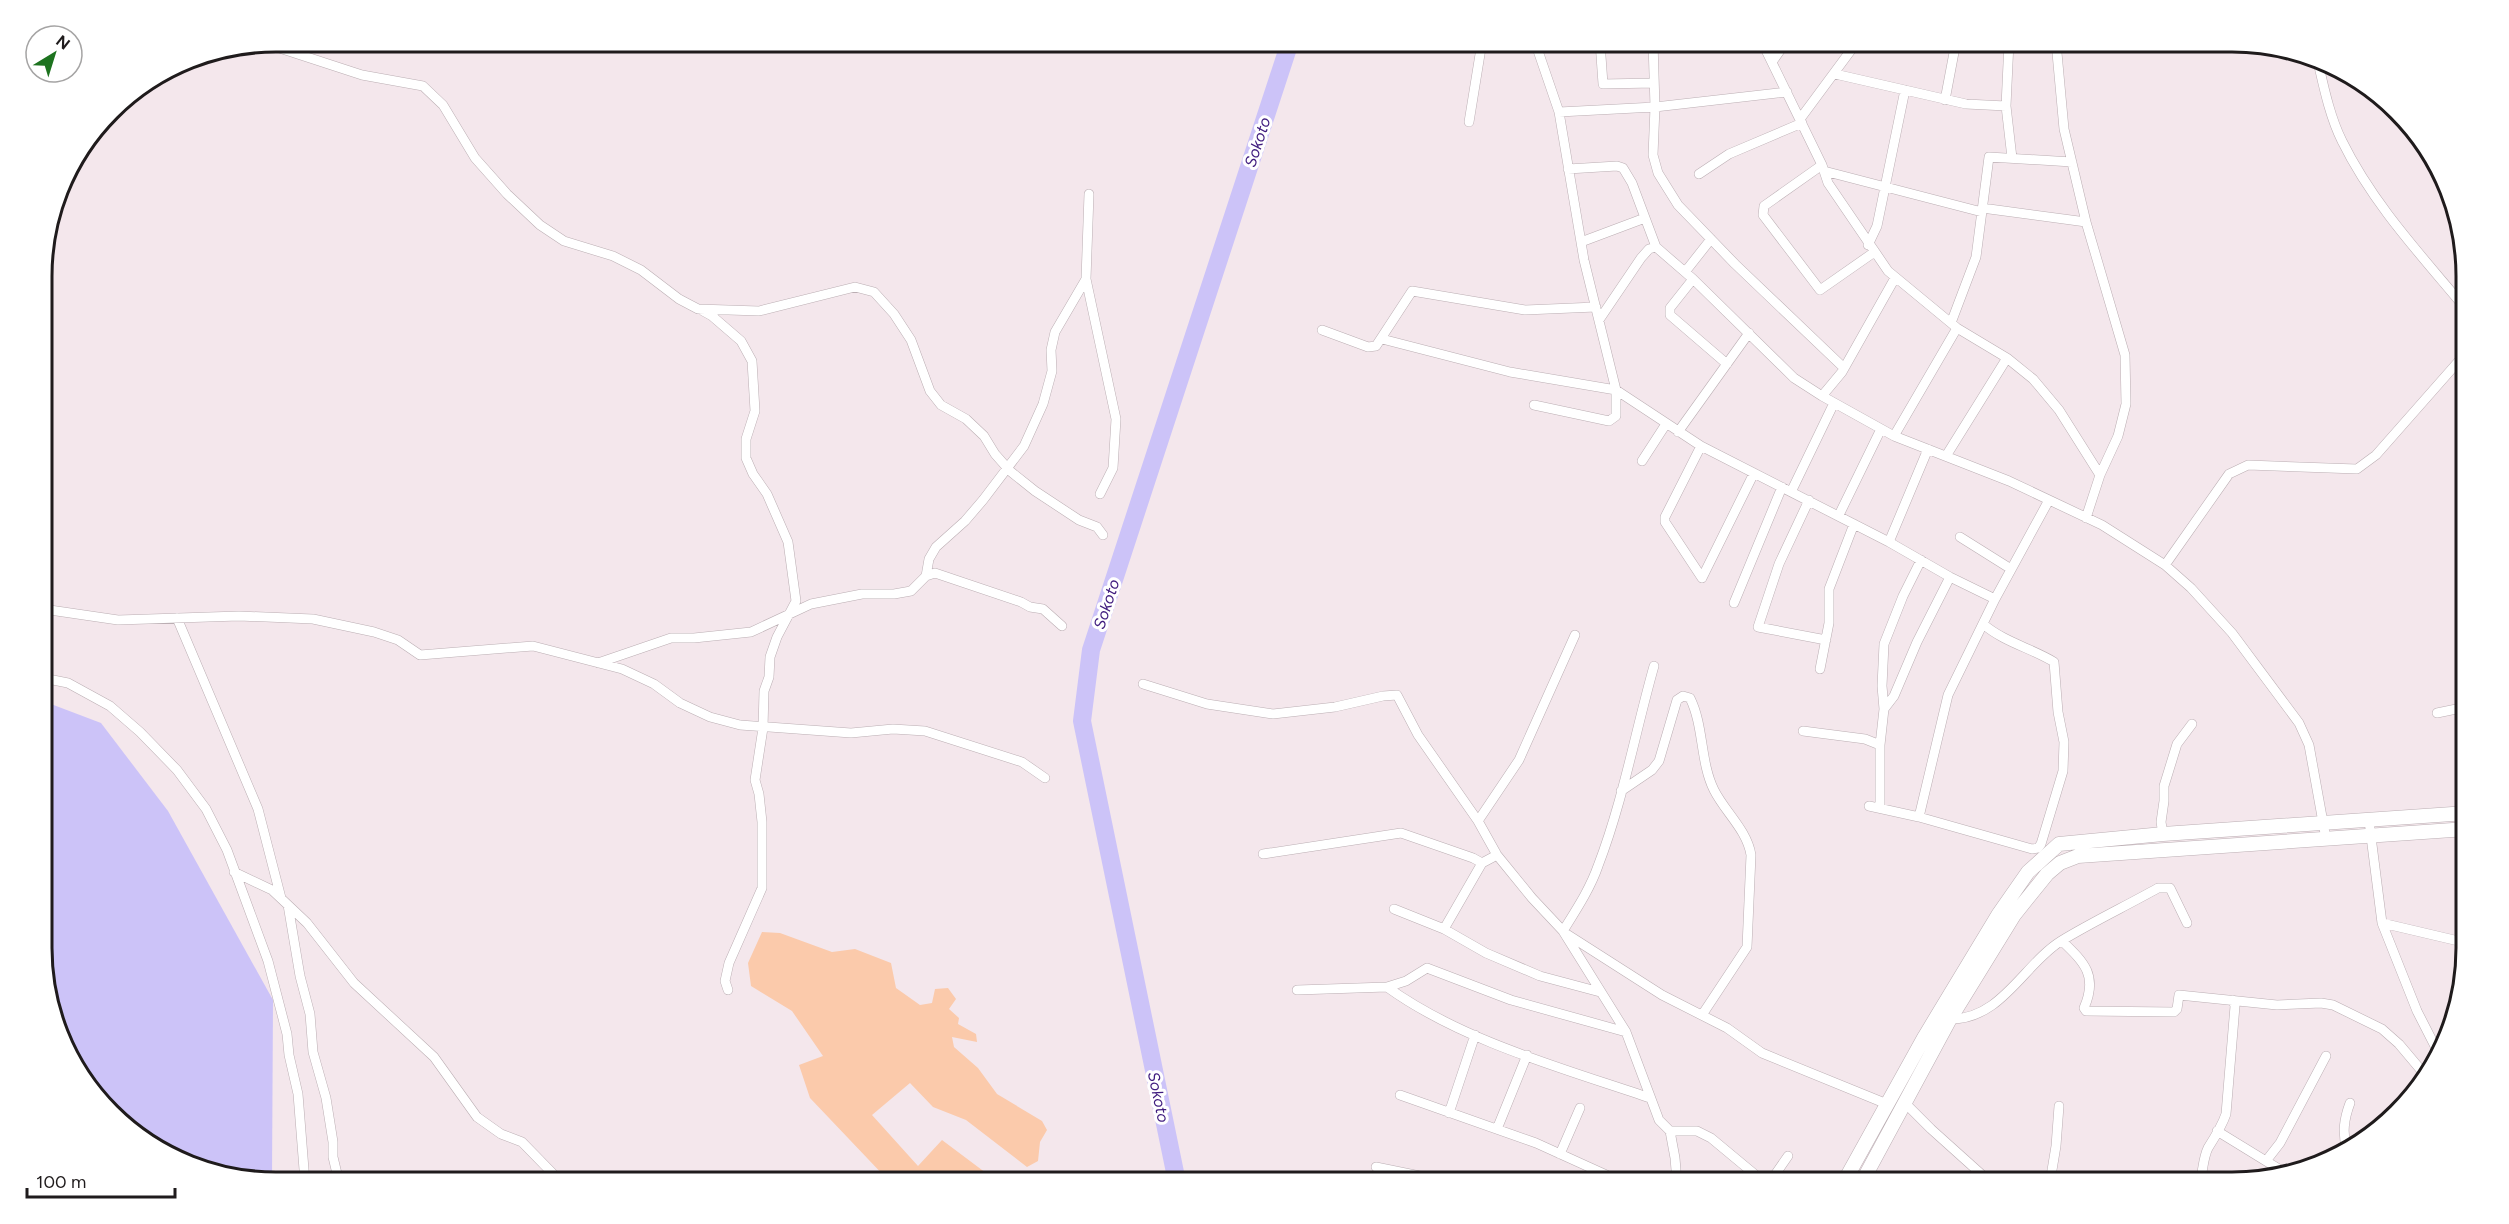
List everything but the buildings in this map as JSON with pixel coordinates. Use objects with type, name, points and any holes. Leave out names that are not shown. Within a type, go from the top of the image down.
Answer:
[{"type":"street","points":[[292,52],[362,75],[423,86],[443,105],[476,158],[507,194],[540,225],[564,241],[613,256],[641,270],[679,299],[712,316],[741,341],[752,361],[755,411],[746,439],[746,458],[753,474],[767,494],[788,542],[796,601],[783,623],[770,657],[769,678],[764,691],[763,728],[754,780],[759,794],[762,822],[762,888],[729,963],[725,981],[728,990]]},
{"type":"street","points":[[1469,122],[1480,52]]},
{"type":"street","points":[[1534,405],[1609,421],[1616,416],[1616,390],[1581,242],[1559,112],[1538,52]]},
{"type":"street","points":[[1601,52],[1603,84],[1654,83]]},
{"type":"street","points":[[1653,52],[1654,164],[1678,205],[1843,368]]},
{"type":"street","points":[[1767,52],[1828,183],[1871,249],[1895,278],[1954,326],[2007,358],[2033,379],[2059,410],[2100,475]]},
{"type":"street","points":[[1772,62],[1779,52]]},
{"type":"street","points":[[1699,174],[1729,153],[1801,121],[1850,52]]},
{"type":"street","points":[[1945,100],[1954,52]]},
{"type":"street","points":[[2009,52],[2006,106],[2012,158]]},
{"type":"street","points":[[2057,52],[2064,129],[2086,222],[2125,355],[2126,404],[2118,436],[2100,475],[2086,518]]},
{"type":"street","points":[[2321,71],[2341,139],[2362,179],[2400,231],[2456,297]]},
{"type":"street","points":[[1835,74],[1966,104],[2006,106]]},
{"type":"street","points":[[1823,168],[1764,206],[1763,215],[1820,290],[1871,249],[1905,90]]},
{"type":"street","points":[[1559,112],[1655,107],[1787,92]]},
{"type":"street","points":[[1894,436],[1954,326],[1976,257],[1989,157],[2072,162]]},
{"type":"street","points":[[1568,169],[1620,166],[1632,183],[1656,247],[1794,378],[1894,436],[2049,500],[2102,525],[2165,565],[2191,588],[2232,633],[2299,723],[2309,745],[2326,839]]},
{"type":"street","points":[[1823,168],[1885,188],[1982,210],[2086,222]]},
{"type":"street","points":[[1089,194],[1086,279],[1116,419],[1113,468],[1100,494]]},
{"type":"street","points":[[1581,242],[1645,218]]},
{"type":"street","points":[[1711,239],[1668,312],[1727,364]]},
{"type":"street","points":[[1599,320],[1641,258],[1649,249],[1656,247]]},
{"type":"street","points":[[1822,396],[1842,372],[1895,278]]},
{"type":"street","points":[[926,576],[929,559],[936,547],[983,500],[1024,447],[1044,404],[1052,371],[1051,350],[1055,332],[1086,279]]},
{"type":"street","points":[[699,309],[759,310],[855,287],[874,292],[894,314],[910,340],[930,391],[941,405],[966,419],[984,435],[1007,467],[1035,491],[1079,520],[1096,527],[1103,535]]},
{"type":"street","points":[[1322,330],[1368,347],[1376,346],[1412,291],[1525,310],[1596,307]]},
{"type":"street","points":[[1678,432],[1749,333]]},
{"type":"street","points":[[1382,339],[1510,372],[1616,390],[1701,446],[1809,500],[1995,599]]},
{"type":"street","points":[[1946,456],[2007,358]]},
{"type":"street","points":[[2165,565],[2229,474],[2248,465],[2357,469],[2376,455],[2456,364]]},
{"type":"street","points":[[1791,492],[1834,403]]},
{"type":"street","points":[[1642,461],[1666,424]]},
{"type":"street","points":[[1839,516],[1881,429]]},
{"type":"street","points":[[1701,446],[1665,517],[1665,522],[1702,578],[1754,473]]},
{"type":"street","points":[[1889,542],[1928,449]]},
{"type":"street","points":[[1734,603],[1782,487]]},
{"type":"street","points":[[1809,500],[1779,564],[1758,627],[1826,640]]},
{"type":"street","points":[[1919,817],[1948,695],[1995,599],[2049,500]]},
{"type":"street","points":[[1820,669],[1826,640],[1829,589],[1854,524]]},
{"type":"street","points":[[1960,537],[2012,569]]},
{"type":"street","points":[[1880,806],[1884,644],[1903,596],[1921,560]]},
{"type":"street","points":[[598,663],[671,638],[751,632],[811,604],[862,594],[894,594],[911,591],[926,576],[935,573],[1021,602],[1029,607],[1042,609],[1062,627]]},
{"type":"street","points":[[1884,709],[1894,696],[1922,631],[1950,577]]},
{"type":"street","points":[[52,610],[118,620],[239,616],[313,619],[374,632],[398,640],[420,655],[533,646],[622,669],[654,684],[680,703],[710,717],[740,725],[851,733],[893,729],[925,731],[1022,762],[1045,778]]},
{"type":"street","points":[[177,618],[258,809],[285,901],[310,1014],[314,1052],[326,1098],[337,1172]]},
{"type":"street","points":[[1869,806],[1880,806],[2032,849],[2038,848],[2041,844],[2063,771],[2064,742],[2058,712],[2054,662],[2035,650],[2014,644],[1983,624]]},
{"type":"street","points":[[1478,820],[1519,760],[1575,635]]},
{"type":"street","points":[[1563,931],[1598,868],[1634,751],[1636,728],[1654,666]]},
{"type":"street","points":[[52,680],[68,683],[110,706],[140,732],[177,770],[206,809],[228,850],[234,872],[268,961],[287,1034],[289,1055],[298,1094],[304,1172]]},
{"type":"street","points":[[1143,684],[1207,705],[1273,714],[1335,707],[1397,695],[1418,735],[1478,820],[1497,855],[1563,931],[1626,1032],[1659,1119],[1670,1131],[1677,1172]]},
{"type":"street","points":[[1621,791],[1655,766],[1677,700],[1683,696],[1690,698],[1713,789],[1744,835],[1751,855],[1747,947],[1702,1015]]},
{"type":"street","points":[[2437,713],[2456,709]]},
{"type":"street","points":[[2163,834],[2161,822],[2164,786],[2177,744],[2192,724]]},
{"type":"street","points":[[1803,731],[1865,739],[1881,745]]},
{"type":"street","points":[[1867,1172],[1928,1061],[1931,1040],[1998,915],[2028,872],[2042,857],[2065,842],[2456,814]]},
{"type":"street","points":[[2369,821],[2382,924],[2417,1011],[2434,1044]]},
{"type":"street","points":[[1850,1172],[1915,1054],[1950,1019],[2014,915],[2047,874],[2070,858],[2456,830]]},
{"type":"street","points":[[1263,854],[1401,832],[1482,863]]},
{"type":"street","points":[[1444,929],[1482,863],[1497,855]]},
{"type":"street","points":[[234,872],[272,890],[285,901],[307,923],[354,983],[434,1057],[477,1117],[501,1134],[522,1142],[551,1172]]},
{"type":"street","points":[[1950,1019],[1971,1016],[2003,996],[2062,940],[2158,888],[2166,886],[2174,895],[2187,923]]},
{"type":"street","points":[[1394,909],[1444,929],[1486,953],[1540,976],[1600,992]]},
{"type":"street","points":[[2382,924],[2456,941]]},
{"type":"street","points":[[1563,931],[1662,995],[1702,1015],[1771,1058],[1887,1104]]},
{"type":"street","points":[[2062,940],[2078,955],[2091,977],[2091,992],[2084,1008],[2086,1011],[2174,1012],[2177,1009],[2179,995],[2277,1005],[2321,1003],[2333,1005],[2382,1029],[2399,1044],[2421,1070]]},
{"type":"street","points":[[1298,990],[1387,987],[1406,981],[1427,968],[1511,1000],[1626,1032]]},
{"type":"street","points":[[1387,987],[1427,1014],[1475,1035],[1650,1098]]},
{"type":"street","points":[[2202,1172],[2207,1150],[2217,1131],[2223,1125],[2227,1106],[2235,1006],[2233,1000]]},
{"type":"street","points":[[1449,1113],[1475,1035]]},
{"type":"street","points":[[1497,1129],[1527,1055]]},
{"type":"street","points":[[2266,1161],[2280,1143],[2326,1056]]},
{"type":"street","points":[[1400,1095],[1497,1129],[1600,1172]]},
{"type":"street","points":[[1905,1103],[1979,1172]]},
{"type":"street","points":[[2346,1141],[2344,1124],[2350,1103]]},
{"type":"street","points":[[2052,1172],[2059,1106]]},
{"type":"street","points":[[1560,1154],[1580,1108]]},
{"type":"street","points":[[1670,1131],[1697,1131],[1711,1138],[1752,1172]]},
{"type":"street","points":[[2217,1131],[2276,1167]]},
{"type":"street","points":[[1777,1172],[1788,1156]]},
{"type":"street","points":[[1376,1167],[1398,1172]]},
{"type":"shaded area","points":[[52,704],[101,723],[168,811],[273,1000],[272,1172],[247,1170],[218,1164],[164,1142],[118,1106],[90,1072],[64,1020],[54,977]]},
{"type":"shaded area","points":[[762,932],[780,933],[832,952],[855,949],[891,963],[896,988],[920,1005],[932,1003],[935,989],[948,988],[956,999],[949,1009],[959,1018],[958,1024],[976,1034],[977,1042],[952,1037],[954,1047],[978,1068],[997,1094],[1042,1121],[1047,1130],[1040,1142],[1038,1161],[1027,1167],[966,1120],[933,1107],[910,1083],[872,1115],[918,1166],[942,1140],[985,1172],[880,1172],[810,1098],[799,1065],[823,1056],[792,1011],[751,986],[748,963]]},
{"type":"waterway","name":"Sokoto","points":[[1175,1172],[1082,721],[1091,650],[1287,52]]}]
